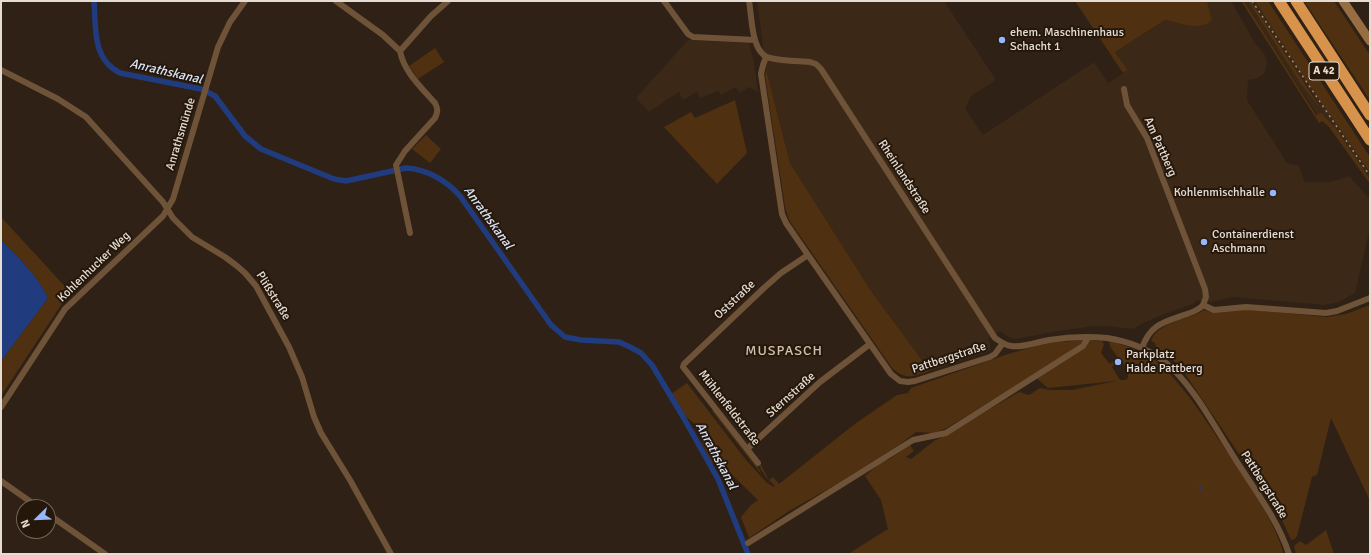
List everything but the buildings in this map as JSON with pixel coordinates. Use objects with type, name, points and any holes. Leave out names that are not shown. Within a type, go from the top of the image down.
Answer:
[{"type":"highway","name":"A 42","points":[[1279,1],[1370,140]]},
{"type":"highway","name":"A 42","points":[[1296,1],[1370,115]]},
{"type":"main road","points":[[1343,1],[1370,41]]},
{"type":"street","name":"Anrathsmünde","points":[[168,209],[173,200],[208,82],[224,35],[230,22],[245,1]]},
{"type":"street","points":[[336,1],[383,35],[400,51],[404,64],[412,77],[437,107],[438,111],[435,118],[405,151],[397,163],[397,175],[410,233]]},
{"type":"street","points":[[400,51],[431,16],[448,1]]},
{"type":"street","points":[[664,1],[688,34],[693,37],[755,40]]},
{"type":"street","points":[[749,1],[757,48],[766,57]]},
{"type":"street","name":"Pattbergstraße","points":[[766,57],[762,65],[761,74],[782,214],[786,223],[808,255],[895,378],[908,382],[923,379],[990,357],[995,354],[1003,343],[1011,346],[1021,346],[1050,340],[1088,338],[1114,340],[1142,348],[1165,362],[1180,377],[1196,397],[1275,521],[1289,554]]},
{"type":"street","name":"Rheinlandstraße","points":[[766,57],[810,62],[816,64],[821,69],[991,332],[995,338],[1003,343]]},
{"type":"street","name":"Plißstraße","points":[[1,70],[58,99],[86,117],[168,209],[172,218],[192,237],[225,257],[246,273],[256,286],[289,347],[302,377],[314,417],[321,433],[350,480],[391,554]]},
{"type":"street","name":"Am Pattberg","points":[[1124,89],[1128,105],[1147,138],[1205,289],[1206,297],[1203,305]]},
{"type":"street","name":"Kohlenhucker Weg","points":[[1,407],[65,309],[163,216],[168,209]]},
{"type":"street","name":"Oststraße","points":[[683,367],[684,364],[765,287],[781,273],[808,255]]},
{"type":"street","points":[[1142,348],[1147,336],[1155,328],[1165,322],[1194,312],[1203,305],[1214,310],[1246,307],[1326,313],[1337,311],[1370,298]]},
{"type":"street","points":[[748,543],[913,440],[946,433],[1083,346],[1088,338]]},
{"type":"street","name":"Sternstraße","points":[[746,449],[820,382],[870,344]]},
{"type":"street","name":"Mühlenfeldstraße","points":[[683,367],[758,463]]},
{"type":"street","points":[[1,481],[27,499]]},
{"type":"street","points":[[56,520],[104,554]]},
{"type":"shaded area","points":[[757,1],[944,1],[996,80],[971,96],[965,109],[983,135],[1094,62],[1108,83],[1128,70],[1115,52],[1165,20],[1183,25],[1199,26],[1212,20],[1207,1],[1231,1],[1255,43],[1263,52],[1267,60],[1264,74],[1256,79],[1248,80],[1247,100],[1287,163],[1299,166],[1304,181],[1306,182],[1331,182],[1349,176],[1370,199],[1370,228],[1355,293],[1339,302],[1325,305],[1233,297],[1211,302],[1197,300],[1193,304],[1162,315],[1133,329],[1094,326],[1016,339],[1008,337],[1000,331],[988,339],[990,343],[990,350],[987,352],[930,371],[871,291],[790,163],[766,69]]},
{"type":"shaded area","points":[[1075,1],[1207,1],[1212,20],[1207,24],[1189,26],[1165,20],[1115,52],[1128,70],[1123,73]]},
{"type":"shaded area","points":[[1241,1],[1244,1],[1316,115],[1321,113],[1337,130],[1370,179],[1370,184],[1329,127],[1322,121],[1319,123]]},
{"type":"shaded area","points":[[1244,1],[1248,1],[1300,83],[1320,106],[1251,1],[1255,1],[1305,79],[1370,173],[1370,179],[1337,130],[1317,115]]},
{"type":"shaded area","points":[[1248,1],[1251,1],[1322,110],[1300,83]]},
{"type":"shaded area","points":[[1255,1],[1268,1],[1370,157],[1370,173],[1305,79]]},
{"type":"shaded area","points":[[1304,1],[1334,1],[1370,55],[1370,100]]},
{"type":"shaded area","points":[[688,40],[749,43],[754,62],[758,92],[749,87],[739,93],[736,87],[721,95],[718,91],[700,98],[697,92],[683,100],[679,92],[649,112],[636,98]]},
{"type":"shaded area","points":[[435,48],[444,62],[418,79],[409,66]]},
{"type":"shaded area","points":[[766,69],[790,163],[871,291],[930,371],[915,376],[906,376],[892,368],[789,220],[785,207],[765,76]]},
{"type":"shaded area","points":[[735,100],[747,153],[717,184],[664,127],[691,112],[695,118]]},
{"type":"shaded area","points":[[426,135],[441,149],[430,163],[412,149]]},
{"type":"shaded area","points":[[1,217],[72,294],[61,305],[1,396],[1,361],[48,298],[33,274],[1,240]]},
{"type":"shaded area","points":[[1370,305],[1370,501],[1331,418],[1317,475],[1312,477],[1297,536],[1295,539],[1291,540],[1284,524],[1268,497],[1179,365],[1156,347],[1155,343],[1151,341],[1159,330],[1174,322],[1204,310],[1212,312],[1242,309],[1327,317],[1346,314]]},
{"type":"shaded area","points":[[1084,340],[1102,341],[1104,344],[1101,353],[1110,364],[1113,361],[1115,364],[1112,367],[1120,380],[1125,380],[1128,378],[1128,373],[1124,364],[1111,347],[1109,343],[1111,341],[1151,357],[1157,361],[1179,384],[1202,415],[1258,498],[1273,525],[1284,554],[848,554],[888,529],[881,500],[865,476],[880,463],[888,460],[910,445],[914,451],[906,457],[911,459],[934,441],[956,430],[1019,392],[1029,395],[1040,388],[1049,390],[1072,390],[1116,381],[1048,388],[1033,375],[947,428],[933,433],[916,432],[899,445],[835,485],[789,511],[749,538],[741,517],[751,505],[758,500],[727,470],[711,462],[702,443],[697,426],[683,414],[671,394],[687,383],[746,460],[767,483],[774,487],[775,486],[769,480],[773,477],[779,484],[856,423],[897,395],[908,393],[911,388],[1008,354],[1047,343]]},
{"type":"shaded area","points":[[714,410],[754,460],[762,475],[712,411]]},
{"type":"shaded area","points":[[761,465],[769,480],[765,476],[759,466]]},
{"type":"shaded area","points":[[1326,530],[1334,554],[1296,554],[1294,546],[1300,541],[1306,545]]},
{"type":"water","points":[[1,240],[33,274],[48,298],[1,361]]},
{"type":"waterway","name":"Anrathskanal","points":[[94,1],[97,42],[104,60],[111,67],[120,73],[201,89],[215,96],[245,136],[261,149],[334,179],[346,181],[406,168],[429,173],[449,185],[460,196],[551,325],[565,337],[581,340],[619,342],[641,353],[652,365],[718,479],[748,554]]},
{"type":"railway","points":[[1252,1],[1370,176]]},
{"type":"place","name":"ehem. Maschinenhaus Schacht 1","points":[[1002,40]]},
{"type":"place","name":"Kohlenmischhalle","points":[[1273,193]]},
{"type":"place","name":"Containerdienst Aschmann","points":[[1204,242]]},
{"type":"place","name":"Parkplatz Halde Pattberg","points":[[1118,362]]},
{"type":"district","name":"MUSPASCH","points":[[784,351]]}]
